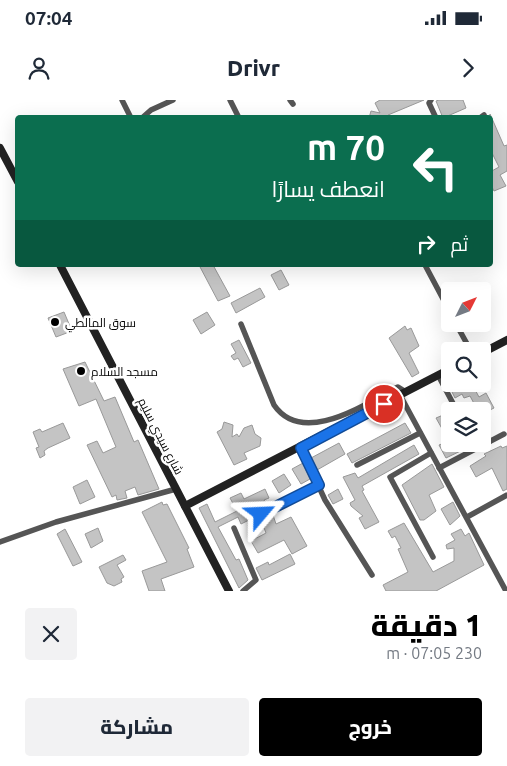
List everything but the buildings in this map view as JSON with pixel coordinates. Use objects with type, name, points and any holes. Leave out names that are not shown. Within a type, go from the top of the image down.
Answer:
[{"type":"main road","points":[[1,153],[15,177]]},
{"type":"main road","name":"شارع سيدي سليم","points":[[61,267],[229,591]]},
{"type":"main road","points":[[491,348],[507,340]]},
{"type":"main road","points":[[185,506],[301,448],[441,374]]},
{"type":"street","points":[[122,100],[130,115]]},
{"type":"street","points":[[145,115],[151,110],[173,100]]},
{"type":"street","points":[[230,100],[238,115]]},
{"type":"street","points":[[431,100],[429,103],[435,115]]},
{"type":"street","points":[[426,267],[441,295]]},
{"type":"street","points":[[241,324],[274,404],[280,413],[294,421],[307,423],[350,413],[398,388],[403,394],[420,432],[506,591]]},
{"type":"street","points":[[438,375],[452,402]]},
{"type":"street","points":[[358,466],[420,432]]},
{"type":"street","points":[[491,441],[504,434]]},
{"type":"street","points":[[301,448],[324,500],[372,575]]},
{"type":"street","points":[[439,468],[470,452]]},
{"type":"street","points":[[431,453],[390,477],[433,557]]},
{"type":"street","points":[[261,514],[319,485]]},
{"type":"street","points":[[0,542],[56,522],[176,489]]},
{"type":"street","points":[[467,518],[507,495]]},
{"type":"street","points":[[234,528],[256,580],[243,591]]},
{"type":"place","name":"سوق المالطي","points":[[55,322]]},
{"type":"place","name":"مسجد السلام","points":[[81,371]]},
{"type":"route","points":[[261,514],[319,485],[301,448],[384,404]]}]
